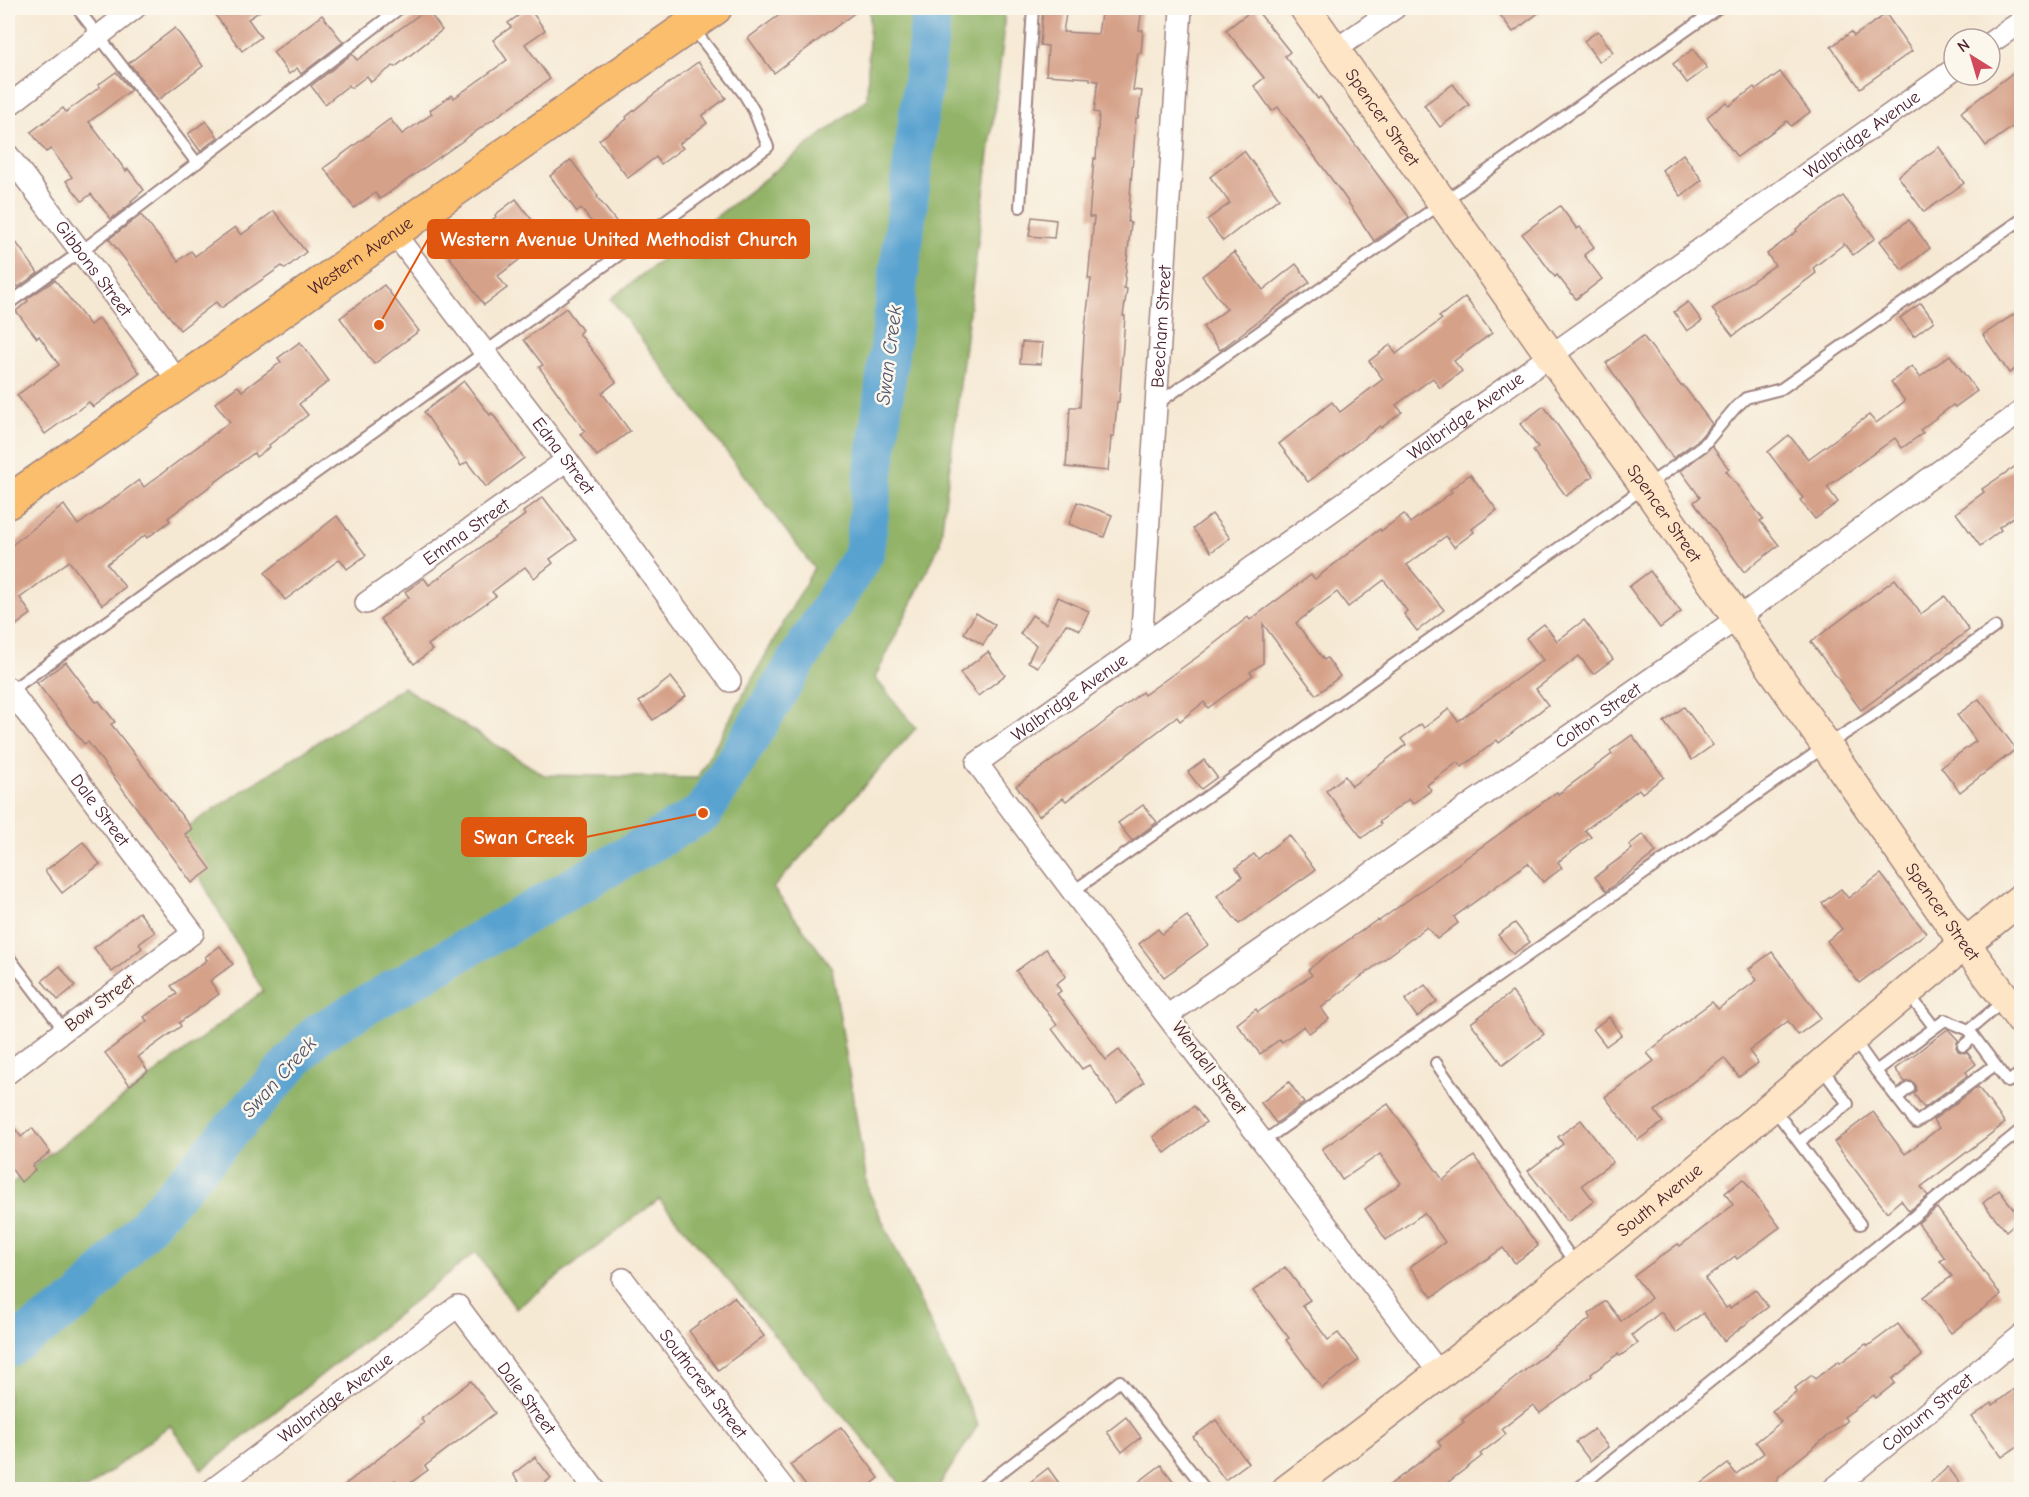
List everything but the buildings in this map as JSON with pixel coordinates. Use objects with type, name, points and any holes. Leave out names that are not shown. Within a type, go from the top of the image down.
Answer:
[{"type":"main road","name":"Western Avenue","points":[[8,502],[394,233],[696,15]]},
{"type":"street","points":[[8,106],[135,8]]},
{"type":"street","name":"Beecham Street","points":[[1141,646],[1181,8]]},
{"type":"street","name":"Spencer Street","points":[[1305,8],[1646,487],[1964,944],[2014,1010]]},
{"type":"street","points":[[1335,50],[1395,8]]},
{"type":"street","points":[[2002,35],[2022,21]]},
{"type":"street","name":"Walbridge Avenue","points":[[977,763],[1942,78]]},
{"type":"street","name":"Gibbons Street","points":[[8,155],[179,382]]},
{"type":"street","name":"Edna Street","points":[[394,233],[567,460],[730,681]]},
{"type":"street","name":"Colton Street","points":[[1168,1015],[1738,618],[2022,411]]},
{"type":"street","name":"Emma Street","points":[[366,603],[567,460]]},
{"type":"street","name":"Dale Street","points":[[10,696],[193,933]]},
{"type":"street","name":"Wendell Street","points":[[977,763],[1072,892],[1440,1374]]},
{"type":"street","name":"South Avenue","points":[[1287,1490],[1440,1374],[1675,1188],[1964,944],[2022,898]]},
{"type":"street","name":"Bow Street","points":[[8,1073],[193,933]]},
{"type":"street","name":"Southcrest Street","points":[[623,1279],[785,1490]]},
{"type":"street","name":"Walbridge Avenue","points":[[212,1490],[458,1305]]},
{"type":"street","name":"Dale Street","points":[[458,1305],[595,1490]]},
{"type":"street","name":"Colburn Street","points":[[1832,1490],[2022,1335]]},
{"type":"lane","points":[[77,8],[197,163]]},
{"type":"lane","points":[[8,304],[80,252],[400,8]]},
{"type":"lane","points":[[1020,207],[1033,8]]},
{"type":"lane","points":[[1155,405],[1718,8]]},
{"type":"lane","points":[[10,696],[768,147],[754,111],[696,15]]},
{"type":"lane","points":[[1072,892],[1703,447],[1746,398],[1781,389],[2022,219]]},
{"type":"lane","points":[[1264,1141],[1827,745],[1872,717],[1995,627]]},
{"type":"lane","points":[[8,956],[64,1030]]},
{"type":"lane","points":[[1908,993],[1934,1027]]},
{"type":"lane","points":[[1963,1046],[1972,1034],[2014,1010]]},
{"type":"lane","points":[[1876,1071],[1946,1020],[1972,1034],[2008,1082],[2018,1075],[2022,1088]]},
{"type":"lane","points":[[1852,1038],[1916,1123],[1995,1065]]},
{"type":"lane","points":[[1436,1063],[1577,1266]]},
{"type":"lane","points":[[1799,1142],[1848,1104],[1820,1066]]},
{"type":"lane","points":[[1897,1098],[1909,1088]]},
{"type":"lane","points":[[1772,1106],[1860,1224]]},
{"type":"lane","points":[[1576,1490],[2022,1128]]},
{"type":"lane","points":[[978,1490],[1120,1381],[1206,1490]]},
{"type":"green space","points":[[870,8],[1005,8],[1002,50],[940,544],[875,678],[916,728],[773,888],[832,968],[868,1190],[978,1425],[937,1489],[905,1489],[659,1199],[516,1309],[476,1252],[202,1470],[170,1425],[87,1489],[8,1490],[8,1186],[263,991],[176,834],[403,687],[544,775],[697,778],[814,568],[611,299],[867,99]]},
{"type":"waterway","name":"Swan Creek","points":[[8,1348],[81,1299],[318,1033],[703,813],[864,553],[931,8]]},
{"type":"place","name":"Western Avenue United Methodist Church","points":[[379,325]]},
{"type":"place","name":"Swan Creek","points":[[703,813]]}]
